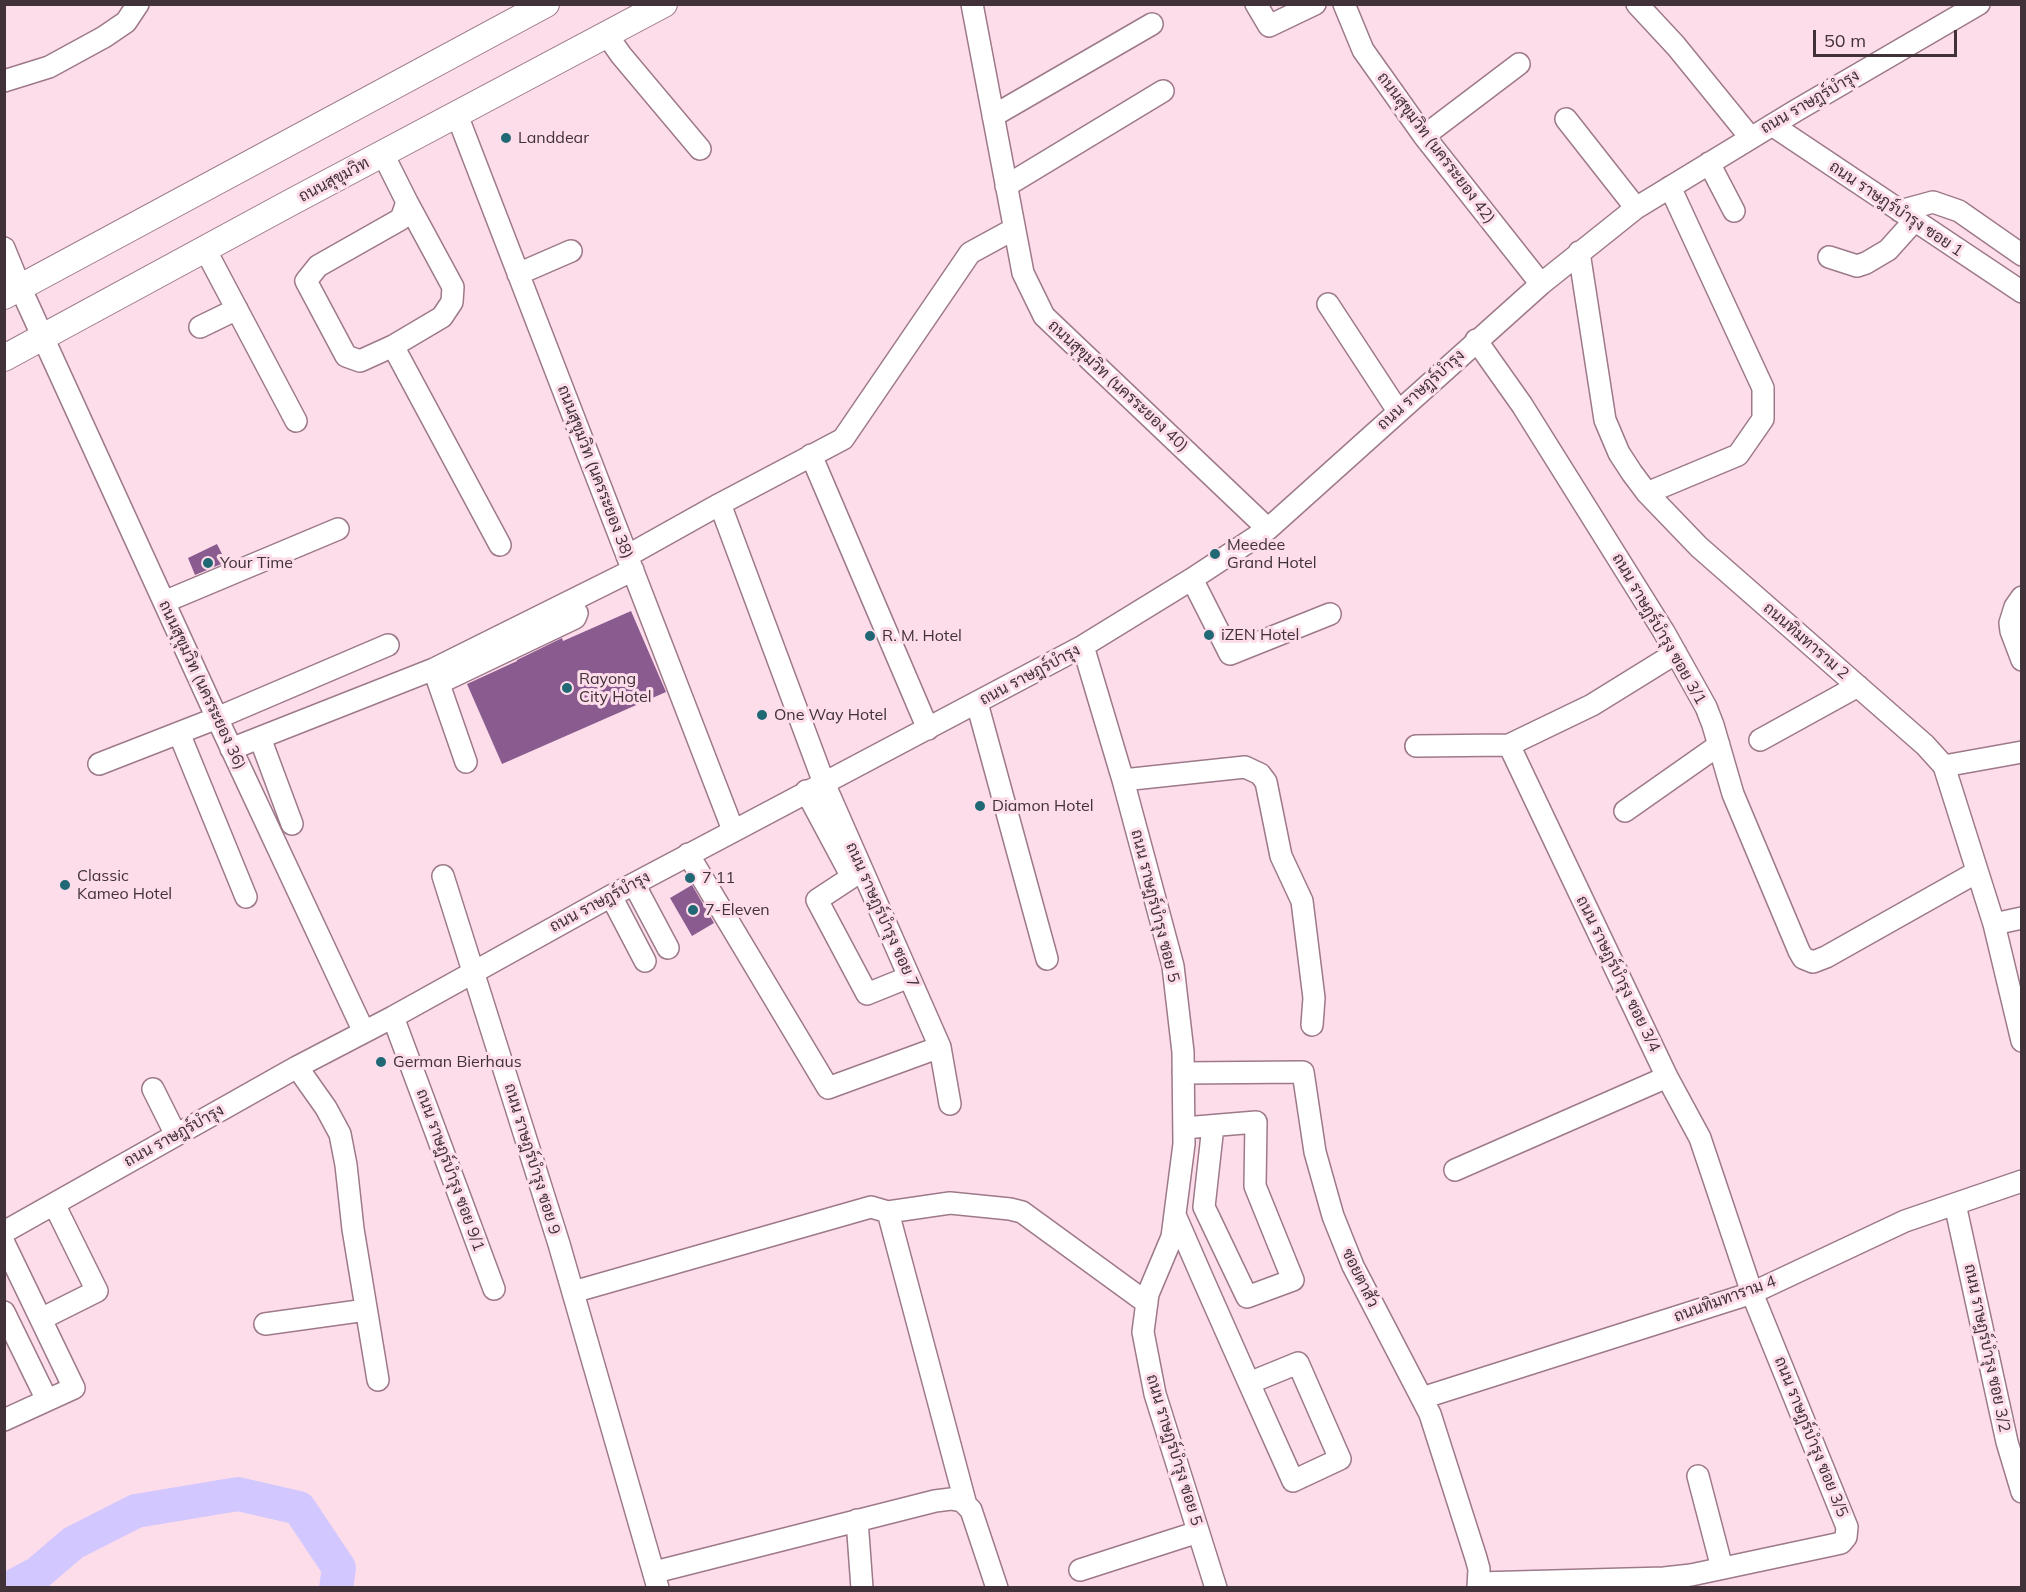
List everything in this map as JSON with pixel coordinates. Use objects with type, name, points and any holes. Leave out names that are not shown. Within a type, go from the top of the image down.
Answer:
[{"type":"main road","points":[[12,291],[546,4]]},
{"type":"main road","name":"ถนนสุขุมวิท","points":[[4,358],[664,4]]},
{"type":"street","points":[[4,81],[49,67],[104,37],[126,22],[138,4]]},
{"type":"street","name":"ถนนสุขุมวิท (นครระยอง 40)","points":[[972,4],[1023,273],[1044,316],[1268,529]]},
{"type":"street","points":[[1256,4],[1269,26],[1315,4]]},
{"type":"street","name":"ถนนสุขุมวิท (นครระยอง 42)","points":[[1344,4],[1363,50],[1424,136],[1541,284]]},
{"type":"street","points":[[1637,4],[1676,46],[1750,137]]},
{"type":"street","name":"ถนน ราษฎร์บำรุง","points":[[4,1232],[297,1067],[393,1017],[688,854],[1083,646],[1191,579],[1268,529],[1476,340],[1579,252],[1636,208],[1750,137],[1979,4]]},
{"type":"street","points":[[993,116],[1152,24]]},
{"type":"street","points":[[607,35],[700,149]]},
{"type":"street","points":[[1424,136],[1519,64]]},
{"type":"street","points":[[1006,186],[1163,91]]},
{"type":"street","name":"ถนนสุขุมวิท (นครระยอง 38)","points":[[457,115],[733,830]]},
{"type":"street","points":[[1566,119],[1636,208]]},
{"type":"street","name":"ถนน ราษฎร์บำรุง ซอย 1","points":[[1772,125],[2022,292]]},
{"type":"street","points":[[383,154],[453,287],[452,302],[442,317],[393,346],[360,361],[346,356],[306,281],[318,266],[401,219],[408,202]]},
{"type":"street","points":[[1709,163],[1734,211]]},
{"type":"street","points":[[1647,493],[1738,454],[1763,419],[1763,388],[1670,187]]},
{"type":"street","points":[[1829,257],[1857,266],[1866,263],[1888,250],[1907,216],[1933,202],[1959,211],[2022,255]]},
{"type":"street","points":[[231,749],[436,676],[575,618],[577,613],[572,607],[562,605],[720,504],[843,439],[970,253],[1014,228]]},
{"type":"street","name":"ถนนสุขุมวิท (นครระยอง 36)","points":[[4,248],[12,291],[43,336],[231,749],[364,1032]]},
{"type":"street","points":[[205,249],[296,421]]},
{"type":"street","points":[[518,274],[571,251]]},
{"type":"street","name":"ถนนทิมทาราม 2","points":[[1579,252],[1605,420],[1619,453],[1647,493],[1700,547],[1936,754],[1944,766],[1994,924],[2022,1041]]},
{"type":"street","points":[[1328,304],[1398,411]]},
{"type":"street","points":[[200,327],[237,309]]},
{"type":"street","name":"ถนน ราษฎร์บำรุง ซอย 3/1","points":[[1476,340],[1522,405],[1676,653],[1706,707],[1734,794],[1799,951],[1808,961],[1826,957],[1977,872]]},
{"type":"street","points":[[393,346],[500,545]]},
{"type":"street","points":[[811,455],[928,729]]},
{"type":"street","points":[[720,504],[815,787],[852,877],[817,900],[867,994],[909,977]]},
{"type":"street","points":[[164,602],[338,530]]},
{"type":"street","points":[[1191,579],[1230,654],[1330,614]]},
{"type":"street","points":[[2022,597],[2015,607],[2010,623],[2022,660]]},
{"type":"street","points":[[99,764],[217,718],[388,645]]},
{"type":"street","name":"ถนน ราษฎร์บำรุง ซอย 5","points":[[1083,646],[1123,780],[1173,966],[1183,1052],[1184,1144],[1172,1237],[1147,1298],[1143,1332],[1155,1394],[1216,1587]]},
{"type":"street","points":[[1416,746],[1509,745],[1592,705],[1676,653]]},
{"type":"street","points":[[436,676],[466,762]]},
{"type":"street","points":[[1760,740],[1858,686]]},
{"type":"street","points":[[977,703],[1047,959]]},
{"type":"street","points":[[179,733],[246,897]]},
{"type":"street","points":[[260,738],[292,824]]},
{"type":"street","name":"ถนน ราษฎร์บำรุง ซอย 3/4","points":[[1509,745],[1668,1077],[1700,1138],[1752,1293]]},
{"type":"street","points":[[1625,811],[1719,745]]},
{"type":"street","points":[[1944,766],[2022,752]]},
{"type":"street","points":[[1123,780],[1245,766],[1260,774],[1266,782],[1281,856],[1302,901],[1314,998],[1312,1025]]},
{"type":"street","name":"ถนน ราษฎร์บำรุง ซอย 7","points":[[815,787],[909,977],[940,1047],[950,1104]]},
{"type":"street","points":[[688,854],[828,1088],[940,1047]]},
{"type":"street","name":"ถนน ราษฎร์บำรุง ซอย 9","points":[[443,876],[559,1244],[657,1580]]},
{"type":"street","points":[[634,884],[668,948]]},
{"type":"street","points":[[611,896],[645,961]]},
{"type":"street","points":[[1994,924],[2022,918]]},
{"type":"street","name":"ถนน ราษฎร์บำรุง ซอย 9/1","points":[[393,1017],[494,1289]]},
{"type":"street","points":[[297,1067],[326,1108],[340,1134],[378,1380]]},
{"type":"street","name":"ซอยตาสัว","points":[[1183,1073],[1303,1072],[1315,1152],[1342,1241],[1422,1398],[1436,1433],[1479,1569],[1478,1585]]},
{"type":"street","points":[[1455,1170],[1668,1077]]},
{"type":"street","points":[[153,1089],[176,1135]]},
{"type":"street","points":[[1184,1128],[1256,1122],[1255,1185],[1293,1280],[1247,1297],[1204,1207],[1213,1126]]},
{"type":"street","name":"ถนนทิมทาราม 4","points":[[1422,1398],[1752,1293],[1905,1221],[2022,1181]]},
{"type":"street","points":[[573,1292],[871,1207],[888,1212],[950,1203],[1022,1212],[1147,1298]]},
{"type":"street","points":[[41,1319],[97,1291],[54,1204]]},
{"type":"street","name":"ถนน ราษฎร์บำรุง ซอย 3/2","points":[[1955,1204],[2007,1442],[2022,1492]]},
{"type":"street","points":[[888,1212],[966,1504]]},
{"type":"street","points":[[1175,1215],[1249,1383],[1293,1481],[1340,1459],[1298,1363],[1249,1383]]},
{"type":"street","points":[[4,1243],[74,1388],[4,1420]]},
{"type":"street","name":"ถนน ราษฎร์บำรุง ซอย 3/5","points":[[1478,1585],[1664,1578],[1841,1543],[1846,1537],[1847,1527],[1752,1293]]},
{"type":"street","points":[[265,1324],[366,1310]]},
{"type":"street","points":[[4,1312],[47,1400]]},
{"type":"street","points":[[1698,1476],[1722,1568]]},
{"type":"street","points":[[657,1580],[857,1520],[951,1499],[962,1501],[971,1510],[997,1587]]},
{"type":"street","points":[[857,1520],[862,1587]]},
{"type":"street","points":[[1080,1570],[1198,1532]]},
{"type":"building","name":"Your Time","points":[[217,544],[226,562],[195,575],[188,558]]},
{"type":"building","name":"Rayong City Hotel","points":[[631,611],[666,692],[502,764],[467,684],[562,638],[563,641]]},
{"type":"building","name":"7-Eleven","points":[[692,885],[714,923],[692,936],[670,898]]},
{"type":"waterway","points":[[10,1588],[38,1573],[73,1543],[136,1511],[238,1494],[299,1508],[339,1568],[336,1588]]},
{"type":"place","name":"Landdear","points":[[506,138]]},
{"type":"place","name":"Meedee Grand Hotel","points":[[1215,554]]},
{"type":"place","name":"Your Time","points":[[208,563]]},
{"type":"place","name":"iZEN Hotel","points":[[1209,635]]},
{"type":"place","name":"R. M. Hotel","points":[[870,636]]},
{"type":"place","name":"Rayong City Hotel","points":[[567,688]]},
{"type":"place","name":"One Way Hotel","points":[[762,715]]},
{"type":"place","name":"Diamon Hotel","points":[[980,806]]},
{"type":"place","name":"7 11","points":[[690,878]]},
{"type":"place","name":"Classic Kameo Hotel","points":[[65,885]]},
{"type":"place","name":"7-Eleven","points":[[693,910]]},
{"type":"place","name":"German Bierhaus","points":[[381,1062]]}]
